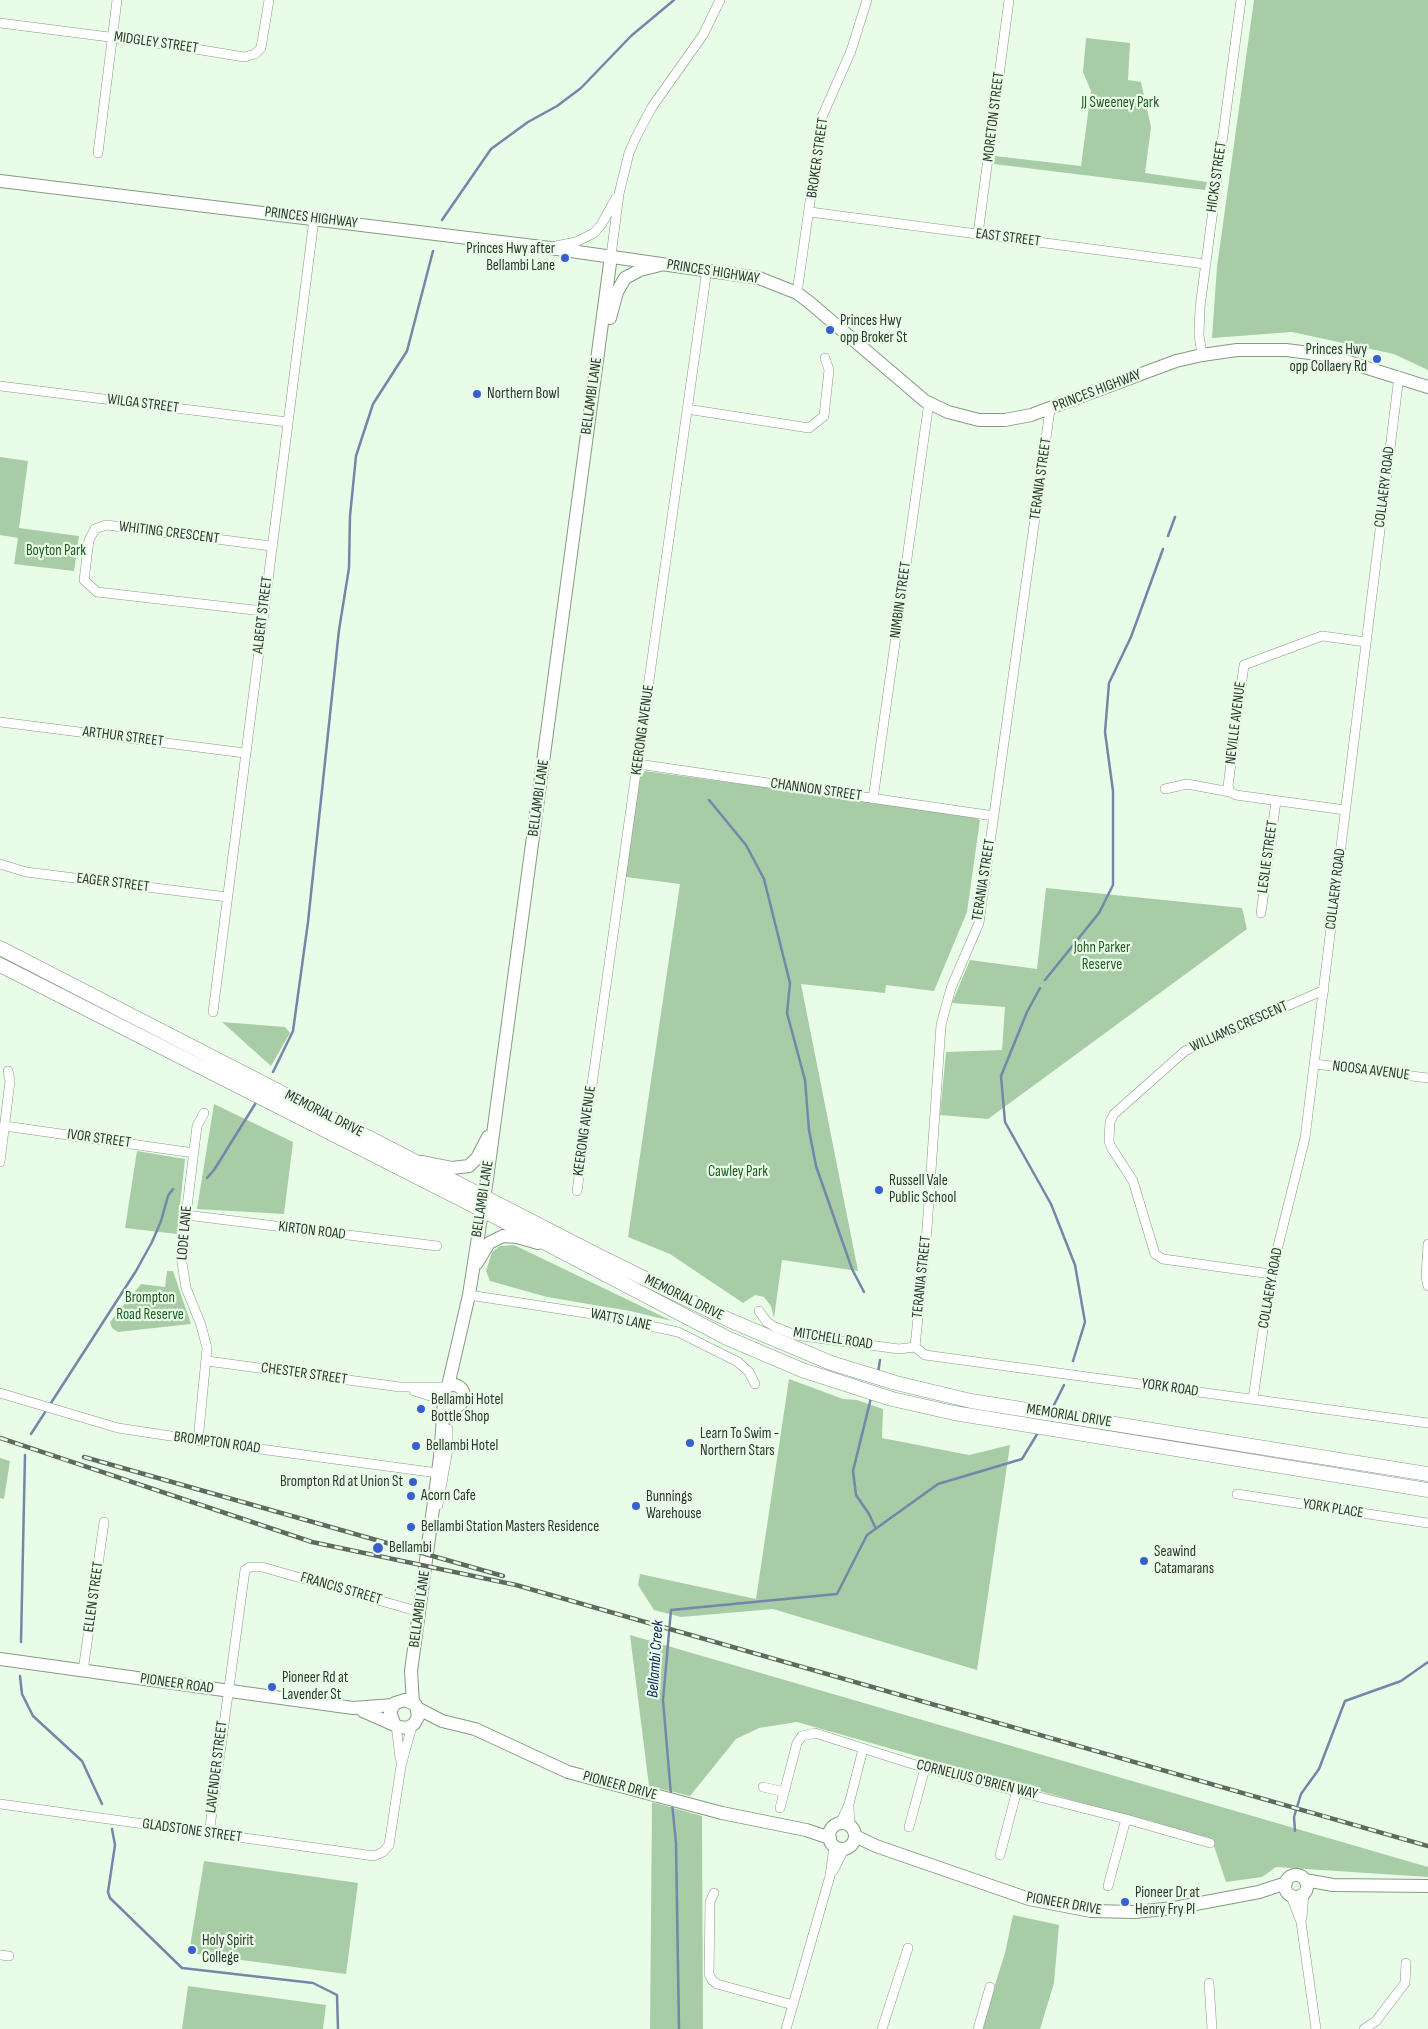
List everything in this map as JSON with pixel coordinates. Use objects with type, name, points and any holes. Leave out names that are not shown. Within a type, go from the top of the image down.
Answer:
[{"type":"main road","name":"PRINCES HIGHWAY","points":[[0,181],[550,248],[707,269],[759,278],[797,293],[830,318],[911,390],[929,402],[948,412],[979,420],[1014,419],[1050,409],[1162,366],[1202,355],[1268,349],[1309,352],[1343,359],[1428,387]]},
{"type":"main road","name":"BELLAMBI LANE","points":[[460,1339],[469,1296],[494,1126],[611,256]]},
{"type":"main road","points":[[596,370],[614,301],[623,281],[640,270],[667,264]]},
{"type":"main road","name":"MEMORIAL DRIVE","points":[[0,948],[484,1195],[597,1255],[729,1320],[831,1364],[896,1384],[971,1401],[1428,1474]]},
{"type":"main road","name":"MEMORIAL DRIVE","points":[[0,965],[481,1210],[727,1338],[802,1370],[892,1399],[954,1413],[1428,1490]]},
{"type":"main road","points":[[413,1159],[444,1167],[468,1166],[481,1153],[494,1126]]},
{"type":"main road","points":[[472,1276],[484,1248],[489,1243],[503,1236],[525,1239],[559,1251]]},
{"type":"main road","points":[[440,1457],[444,1402],[442,1395],[448,1387],[460,1339]]},
{"type":"main road","points":[[440,1457],[448,1429],[464,1398],[459,1368],[460,1339]]},
{"type":"main road","points":[[448,1387],[455,1385],[462,1390]]},
{"type":"main road","points":[[444,1402],[453,1407],[459,1405]]},
{"type":"main road","name":"BELLAMBI LANE","points":[[415,1706],[411,1671],[440,1457]]},
{"type":"main road","name":"PIONEER ROAD","points":[[0,1659],[353,1708],[404,1728],[413,1725]]},
{"type":"main road","name":"BELLAMBI LANE","points":[[395,1704],[411,1671]]},
{"type":"main road","name":"PIONEER ROAD","points":[[353,1708],[395,1704],[406,1700],[415,1706]]},
{"type":"main road","points":[[395,1704],[390,1712],[395,1724]]},
{"type":"main road","points":[[413,1725],[418,1717],[415,1706]]},
{"type":"main road","name":"PIONEER DRIVE","points":[[415,1706],[442,1721],[475,1729],[568,1772],[702,1807],[842,1836],[1029,1898],[1091,1911],[1157,1911],[1259,1892],[1333,1885],[1428,1886]]},
{"type":"main road","name":"PIONEER DRIVE","points":[[413,1725],[442,1721]]},
{"type":"street","points":[[98,153],[117,0]]},
{"type":"street","name":"MIDGLEY STREET","points":[[0,24],[250,56],[261,48],[269,0]]},
{"type":"street","points":[[611,256],[619,194],[629,153],[652,107],[703,35],[720,0]]},
{"type":"street","name":"BROKER STREET","points":[[797,293],[822,117],[851,51],[867,0]]},
{"type":"street","name":"MORETON STREET","points":[[978,234],[1009,0]]},
{"type":"street","name":"HICKS STREET","points":[[1202,355],[1198,335],[1241,0]]},
{"type":"street","points":[[550,248],[576,242],[594,233],[601,226],[619,194]]},
{"type":"street","name":"EAST STREET","points":[[810,212],[1206,264]]},
{"type":"street","name":"ALBERT STREET","points":[[213,1012],[314,219]]},
{"type":"street","name":"KEERONG AVENUE","points":[[577,1191],[707,269]]},
{"type":"street","points":[[687,409],[809,428],[824,416],[829,370],[825,358]]},
{"type":"street","name":"COLLAERY ROAD","points":[[1253,1399],[1271,1274],[1305,1138],[1399,376]]},
{"type":"street","name":"WILGA STREET","points":[[0,386],[287,422]]},
{"type":"street","name":"NIMBIN STREET","points":[[873,798],[929,402]]},
{"type":"street","name":"TERANIA STREET","points":[[915,1347],[927,1228],[940,1025],[952,988],[979,923],[1050,409]]},
{"type":"street","name":"WHITING CRESCENT","points":[[263,611],[97,592],[84,580],[85,570],[89,540],[95,529],[106,525],[271,546]]},
{"type":"street","name":"NEVILLE AVENUE","points":[[1230,792],[1228,786],[1244,665],[1322,636],[1366,642]]},
{"type":"street","name":"ARTHUR STREET","points":[[0,722],[245,753]]},
{"type":"street","name":"CHANNON STREET","points":[[638,764],[994,816]]},
{"type":"street","points":[[1165,789],[1187,784],[1345,810]]},
{"type":"street","name":"LESLIE STREET","points":[[1261,913],[1276,800]]},
{"type":"street","name":"EAGER STREET","points":[[0,864],[26,872],[227,897]]},
{"type":"street","name":"WILLIAMS CRESCENT","points":[[1271,1274],[1163,1259],[1155,1254],[1133,1180],[1111,1147],[1109,1141],[1110,1122],[1114,1114],[1185,1051],[1324,990]]},
{"type":"street","name":"NOOSA AVENUE","points":[[1314,1064],[1428,1078]]},
{"type":"street","points":[[0,1162],[10,1081],[8,1071]]},
{"type":"street","name":"LODE LANE","points":[[198,1441],[207,1361],[204,1335],[183,1274],[181,1256],[197,1126],[204,1113]]},
{"type":"street","name":"IVOR STREET","points":[[4,1126],[194,1153]]},
{"type":"street","name":"KIRTON ROAD","points":[[186,1215],[436,1246]]},
{"type":"street","points":[[1428,1244],[1426,1277],[1428,1286]]},
{"type":"street","name":"WATTS LANE","points":[[469,1296],[599,1315],[678,1332],[738,1362],[749,1372],[755,1384]]},
{"type":"street","name":"MITCHELL ROAD","points":[[759,1311],[767,1322],[795,1335],[879,1347],[915,1347]]},
{"type":"street","name":"YORK ROAD","points":[[915,1347],[925,1355],[1428,1423]]},
{"type":"street","name":"CHESTER STREET","points":[[207,1361],[400,1387]]},
{"type":"street","points":[[400,1387],[448,1387]]},
{"type":"street","points":[[400,1387],[444,1402]]},
{"type":"street","name":"BROMPTON ROAD","points":[[0,1393],[118,1428],[198,1441],[438,1473]]},
{"type":"street","points":[[432,1522],[442,1491],[448,1449],[448,1429]]},
{"type":"street","name":"YORK PLACE","points":[[1237,1494],[1428,1523]]},
{"type":"street","name":"ELLEN STREET","points":[[84,1671],[104,1522]]},
{"type":"street","name":"LAVENDER STREET","points":[[209,1834],[243,1576],[250,1567],[262,1567]]},
{"type":"street","name":"FRANCIS STREET","points":[[262,1567],[420,1612]]},
{"type":"street","points":[[395,1724],[401,1766]]},
{"type":"street","points":[[401,1766],[413,1725]]},
{"type":"street","name":"CORNELIUS O'BRIEN WAY","points":[[780,1808],[796,1743],[802,1736],[815,1733],[924,1768],[1017,1790],[1210,1843]]},
{"type":"street","points":[[789,2028],[793,2005],[842,1836],[864,1749]]},
{"type":"street","name":"GLADSTONE STREET","points":[[0,1804],[374,1856],[383,1852],[389,1845],[393,1831],[401,1766]]},
{"type":"street","points":[[909,1827],[924,1768]]},
{"type":"street","points":[[763,1787],[784,1792]]},
{"type":"street","points":[[1000,1855],[1017,1790]]},
{"type":"street","points":[[1108,1886],[1126,1819]]},
{"type":"street","points":[[1297,1889],[1316,2029]]},
{"type":"street","points":[[714,1893],[710,1902],[709,1974],[712,1980],[717,1984],[793,2005]]},
{"type":"street","points":[[882,2029],[908,1948]]},
{"type":"street","points":[[1364,2029],[1376,2021],[1405,1983],[1406,1963]]},
{"type":"street","points":[[1209,1983],[1212,2029]]},
{"type":"street","points":[[978,2029],[990,1987]]},
{"type":"green space","points":[[1254,0],[1428,0],[1428,370],[1394,354],[1292,332],[1212,338],[1217,267]]},
{"type":"green space","name":"JJ Sweeney Park","points":[[1086,38],[1130,43],[1128,80],[1141,82],[1151,127],[1145,173],[1207,182],[1205,190],[994,164],[995,156],[1081,166],[1091,91],[1083,72]]},
{"type":"green space","name":"Boyton Park","points":[[0,457],[28,461],[19,528],[79,536],[74,571],[14,564],[18,538],[0,535]]},
{"type":"green space","name":"Cawley Park","points":[[645,771],[963,814],[980,820],[967,912],[934,991],[886,985],[885,993],[801,984],[858,1271],[782,1260],[774,1318],[771,1306],[764,1297],[755,1295],[743,1303],[670,1254],[628,1237],[680,884],[626,877],[639,778]]},
{"type":"green space","name":"John Parker Reserve","points":[[1046,888],[1242,908],[1247,929],[988,1119],[940,1115],[946,1052],[1002,1050],[1005,1007],[952,1003],[970,960],[1037,969]]},
{"type":"green space","points":[[222,1022],[285,1027],[290,1033],[271,1066]]},
{"type":"green space","points":[[214,1104],[293,1142],[284,1214],[197,1209]]},
{"type":"green space","points":[[137,1151],[185,1159],[177,1234],[125,1228]]},
{"type":"green space","points":[[514,1245],[672,1321],[630,1311],[547,1297],[490,1281],[486,1271],[492,1252],[500,1246]]},
{"type":"green space","name":"Brompton Road Reserve","points":[[167,1271],[173,1271],[191,1324],[118,1332],[112,1328],[110,1322],[141,1284],[165,1287]]},
{"type":"green space","points":[[789,1379],[843,1399],[857,1400],[883,1409],[882,1438],[969,1455],[1010,1445],[977,1670],[773,1609],[681,1617],[654,1610],[638,1585],[640,1574],[756,1599]]},
{"type":"green space","points":[[0,1458],[10,1461],[4,1499],[0,1498]]},
{"type":"green space","points":[[630,1635],[1428,1867],[1428,1877],[1276,1867],[1262,1877],[1226,1882],[1212,1840],[797,1722],[759,1728],[736,1739],[690,1796],[649,1786]]},
{"type":"green space","points":[[652,1802],[702,1816],[703,2029],[650,2029]]},
{"type":"green space","points":[[204,1861],[358,1883],[346,1974],[189,1953]]},
{"type":"green space","points":[[1013,1915],[1059,1925],[1054,1983],[1040,2029],[981,2029],[1005,1953]]},
{"type":"green space","points":[[188,1986],[326,2005],[323,2029],[182,2029]]},
{"type":"waterway","points":[[442,220],[491,149],[528,122],[557,106],[581,88],[631,36],[674,0]]},
{"type":"waterway","points":[[273,1072],[293,1031],[308,922],[339,630],[349,568],[350,516],[356,456],[373,404],[407,351],[433,251]]},
{"type":"waterway","points":[[1168,536],[1175,517]]},
{"type":"waterway","points":[[1045,980],[1099,913],[1113,885],[1113,791],[1105,732],[1109,683],[1131,637],[1163,549]]},
{"type":"waterway","points":[[709,800],[746,845],[764,879],[790,983],[787,1013],[805,1080],[809,1130],[816,1166],[852,1269],[864,1292]]},
{"type":"waterway","points":[[1040,988],[1027,1012],[1001,1076],[1005,1122],[1051,1204],[1075,1265],[1085,1322],[1073,1361]]},
{"type":"waterway","points":[[207,1178],[214,1170],[257,1101]]},
{"type":"waterway","points":[[31,1434],[136,1271],[152,1242],[161,1221],[168,1196],[173,1189]]},
{"type":"waterway","points":[[878,1373],[880,1360]]},
{"type":"waterway","points":[[1052,1409],[1064,1385]]},
{"type":"waterway","points":[[871,1398],[853,1471],[856,1495],[869,1514],[876,1529]]},
{"type":"waterway","name":"Bellambi Creek","points":[[671,1795],[663,1700],[671,1610],[837,1594],[867,1535],[938,1484],[1022,1459],[1039,1431]]},
{"type":"waterway","points":[[21,1642],[25,1455]]},
{"type":"waterway","points":[[1295,1831],[1294,1817],[1301,1794],[1319,1769],[1345,1701],[1401,1681],[1428,1662]]},
{"type":"waterway","points":[[20,1676],[22,1694],[33,1716],[82,1761],[102,1804]]},
{"type":"waterway","name":"Bellambi Creek","points":[[672,1803],[676,1843],[679,2029]]},
{"type":"waterway","points":[[112,1829],[115,1845],[108,1892],[110,1898],[182,1968],[313,1983],[337,1995],[338,2029]]},
{"type":"railway","points":[[0,1438],[312,1542],[516,1585],[1428,1846]]},
{"type":"railway","points":[[84,1457],[503,1576]]},
{"type":"place","name":"Princes Hwy after Bellambi Lane","points":[[565,258]]},
{"type":"place","name":"Princes Hwy opp Broker St","points":[[830,330]]},
{"type":"place","name":"Princes Hwy opp Collaery Rd","points":[[1377,359]]},
{"type":"place","name":"Northern Bowl","points":[[477,394]]},
{"type":"place","name":"Russell Vale Public School","points":[[879,1190]]},
{"type":"place","name":"Bellambi Hotel Bottle Shop","points":[[421,1409]]},
{"type":"place","name":"Learn To Swim - Northern Stars","points":[[690,1443]]},
{"type":"place","name":"Bellambi Hotel","points":[[416,1446]]},
{"type":"place","name":"Brompton Rd at Union St","points":[[413,1482]]},
{"type":"place","name":"Acorn Cafe","points":[[411,1496]]},
{"type":"place","name":"Bunnings Warehouse","points":[[636,1506]]},
{"type":"place","name":"Bellambi Station Masters Residence","points":[[411,1527]]},
{"type":"place","name":"Bellambi","points":[[378,1548]]},
{"type":"place","name":"Seawind Catamarans","points":[[1144,1561]]},
{"type":"place","name":"Pioneer Rd at Lavender St","points":[[272,1687]]},
{"type":"place","name":"Pioneer Dr at Henry Fry Pl","points":[[1125,1902]]},
{"type":"place","name":"Holy Spirit College","points":[[192,1950]]}]
